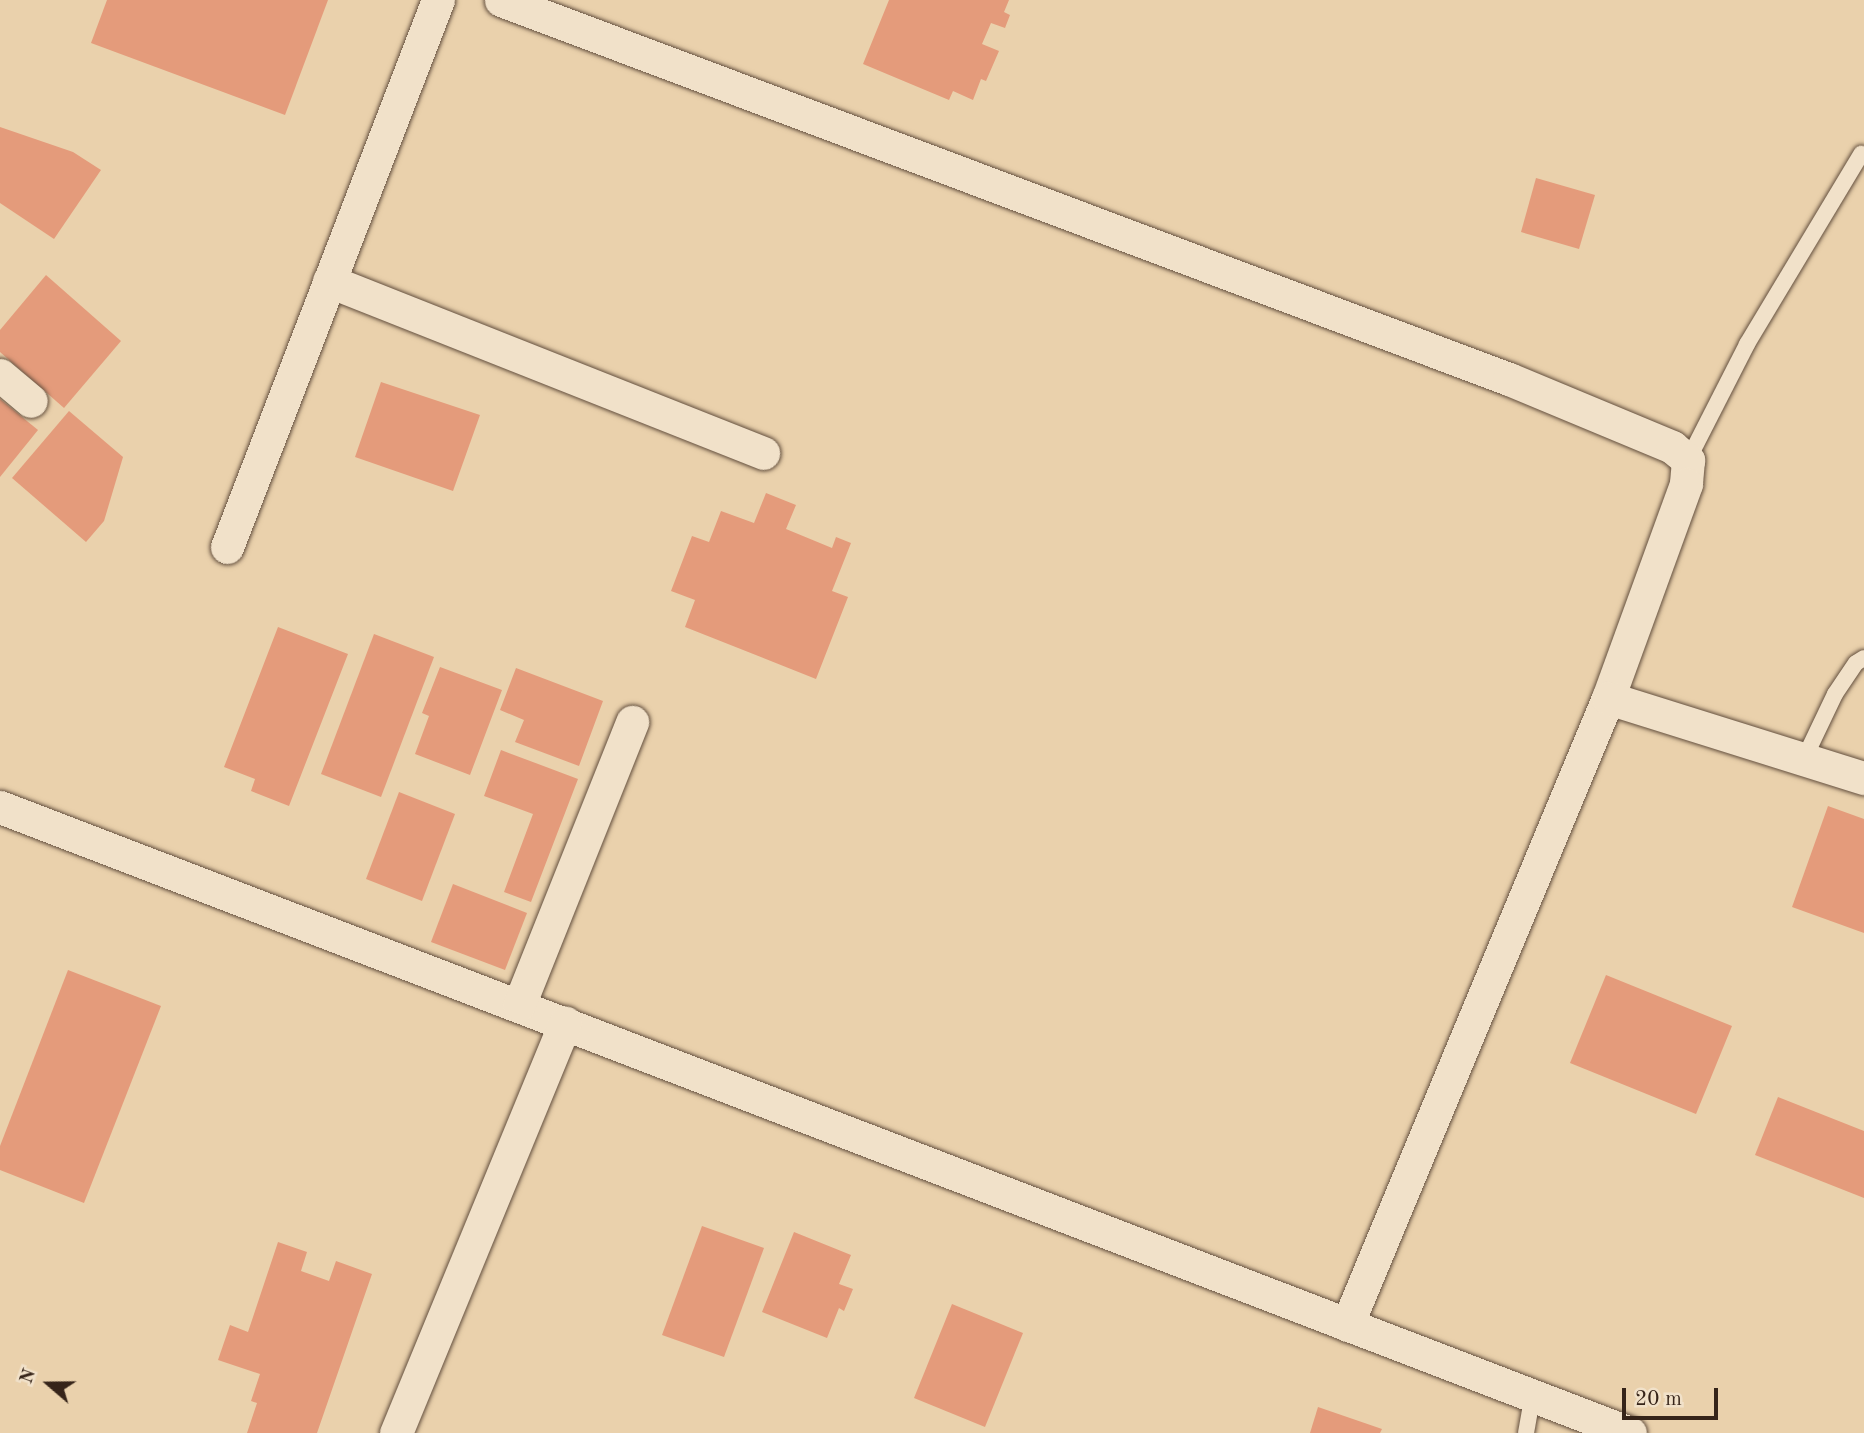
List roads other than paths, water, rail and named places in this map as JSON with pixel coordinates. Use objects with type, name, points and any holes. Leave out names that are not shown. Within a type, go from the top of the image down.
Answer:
[{"type":"street","points":[[227,547],[438,0]]},
{"type":"street","points":[[501,0],[1509,379],[1672,447],[1688,460],[1686,484],[1608,698],[1347,1325]]},
{"type":"street","points":[[329,281],[763,453]]},
{"type":"street","points":[[0,375],[31,401]]},
{"type":"street","points":[[1608,698],[1805,757],[1864,778]]},
{"type":"street","points":[[519,1005],[632,723]]},
{"type":"street","points":[[0,807],[565,1022],[1532,1398],[1596,1418],[1630,1433]]},
{"type":"street","points":[[397,1433],[565,1022]]},
{"type":"lane","points":[[1688,460],[1747,344],[1861,154]]},
{"type":"lane","points":[[1805,757],[1835,694],[1856,663],[1864,658]]},
{"type":"lane","points":[[1526,1433],[1532,1398]]}]
